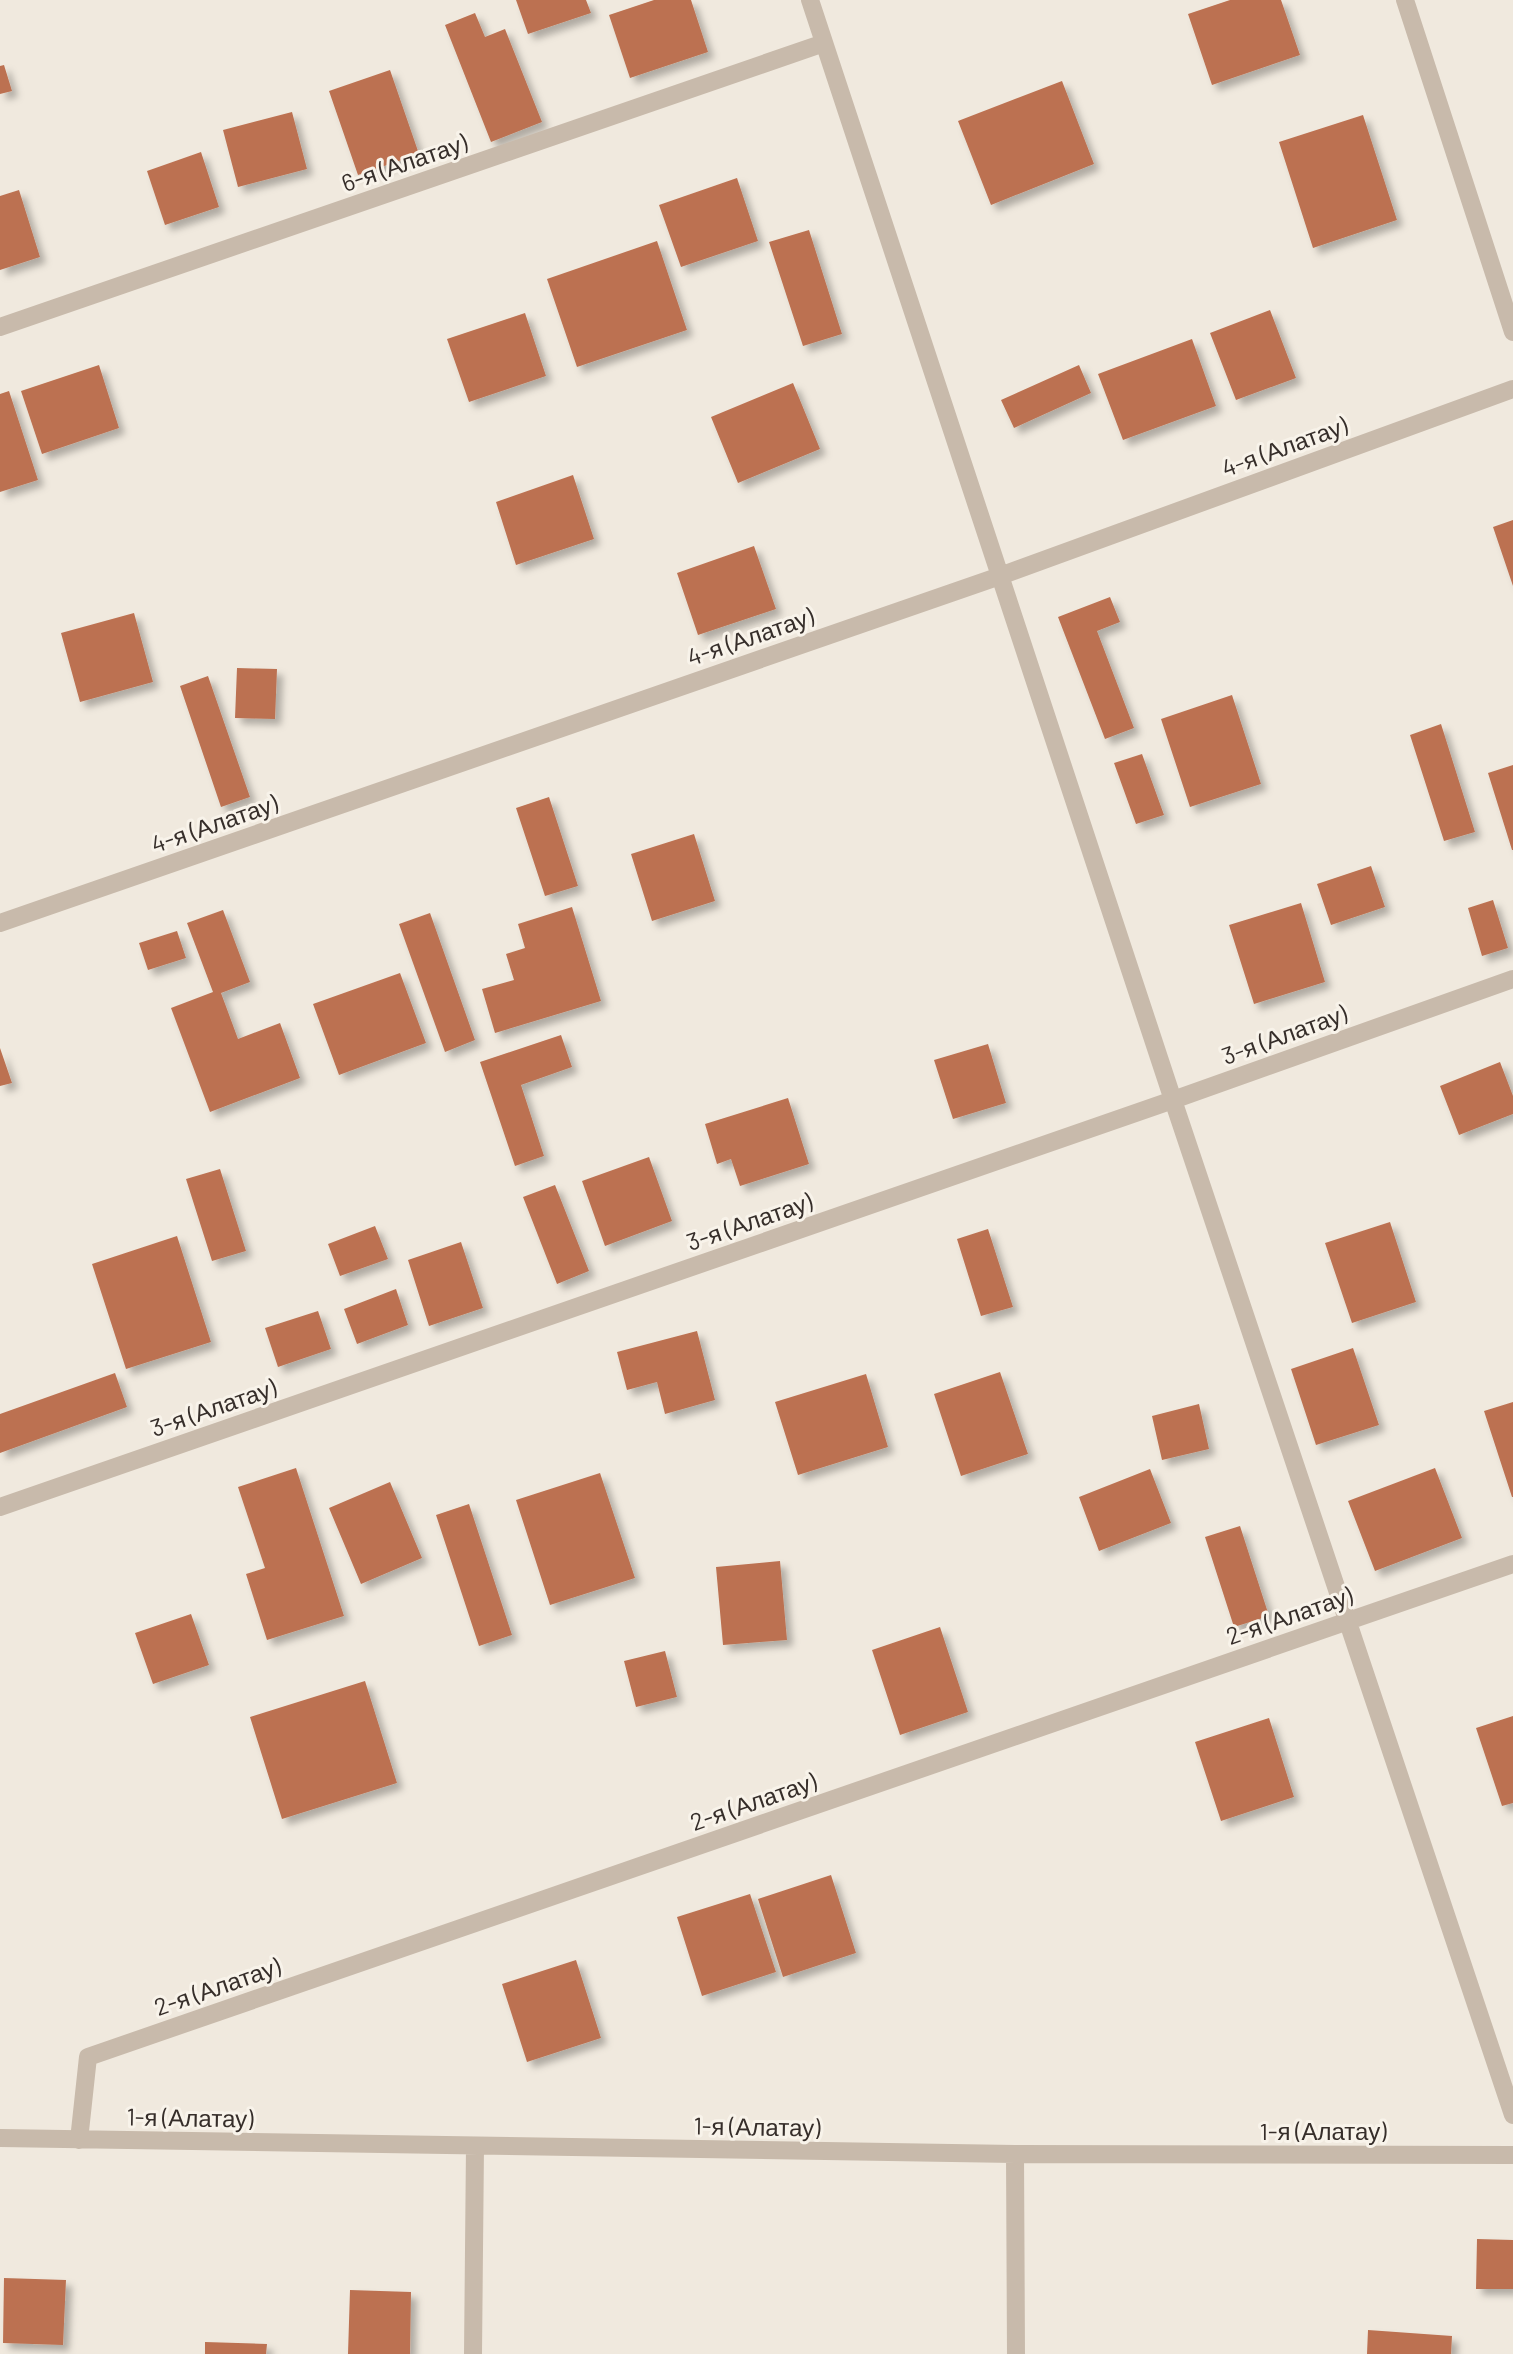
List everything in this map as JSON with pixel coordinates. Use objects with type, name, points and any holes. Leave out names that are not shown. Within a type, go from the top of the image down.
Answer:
[{"type":"street","points":[[810,0],[1173,1100],[1513,2115]]},
{"type":"street","points":[[1405,0],[1513,332]]},
{"type":"street","name":"6-я (Алатау)","points":[[0,327],[824,43]]},
{"type":"street","name":"4-я (Алатау)","points":[[0,923],[1000,576],[1513,389]]},
{"type":"street","name":"3-я (Алатау)","points":[[0,1507],[1173,1100],[1513,979]]},
{"type":"street","name":"2-я (Алатау)","points":[[79,2140],[88,2057],[1513,1564]]},
{"type":"street","name":"1-я (Алатау)","points":[[0,2138],[1015,2154],[1513,2155]]},
{"type":"street","points":[[473,2354],[475,2146]]},
{"type":"street","points":[[1015,2154],[1016,2354]]},
{"type":"building","points":[[516,0],[586,0],[591,13],[528,34]]},
{"type":"building","points":[[654,0],[691,0],[708,52],[630,78],[609,15]]},
{"type":"building","points":[[1230,0],[1281,0],[1300,55],[1212,85],[1188,14]]},
{"type":"building","points":[[475,13],[485,37],[505,29],[542,122],[491,142],[445,25]]},
{"type":"building","points":[[4,65],[12,91],[0,94],[0,66]]},
{"type":"building","points":[[390,70],[419,154],[358,175],[329,91]]},
{"type":"building","points":[[1062,81],[1094,164],[991,205],[958,121]]},
{"type":"building","points":[[292,112],[307,169],[238,187],[223,130]]},
{"type":"building","points":[[1363,115],[1397,220],[1313,248],[1279,142]]},
{"type":"building","points":[[201,152],[219,207],[165,225],[147,171]]},
{"type":"building","points":[[737,178],[758,241],[681,267],[659,205]]},
{"type":"building","points":[[19,190],[40,257],[0,270],[0,196]]},
{"type":"building","points":[[809,230],[842,334],[803,346],[769,242]]},
{"type":"building","points":[[657,241],[687,330],[577,367],[547,279]]},
{"type":"building","points":[[1270,310],[1296,378],[1236,400],[1210,333]]},
{"type":"building","points":[[525,313],[546,376],[469,402],[447,339]]},
{"type":"building","points":[[1192,339],[1216,406],[1123,440],[1098,374]]},
{"type":"building","points":[[99,365],[119,428],[42,454],[21,391]]},
{"type":"building","points":[[1079,365],[1091,393],[1014,428],[1001,400]]},
{"type":"building","points":[[793,383],[820,449],[738,483],[711,417]]},
{"type":"building","points":[[9,391],[38,480],[0,492],[0,394]]},
{"type":"building","points":[[573,475],[594,539],[516,565],[496,502]]},
{"type":"building","points":[[1513,520],[1513,586],[1493,527]]},
{"type":"building","points":[[754,546],[776,609],[698,635],[677,573]]},
{"type":"building","points":[[1110,597],[1120,622],[1097,631],[1134,728],[1105,739],[1058,617]]},
{"type":"building","points":[[134,613],[153,682],[80,702],[61,633]]},
{"type":"building","points":[[237,668],[277,669],[275,719],[235,718]]},
{"type":"building","points":[[208,676],[250,797],[221,807],[180,686]]},
{"type":"building","points":[[1232,695],[1261,784],[1190,807],[1161,719]]},
{"type":"building","points":[[1441,724],[1475,832],[1444,841],[1410,735]]},
{"type":"building","points":[[1142,754],[1164,815],[1136,824],[1114,763]]},
{"type":"building","points":[[1513,765],[1513,850],[1512,850],[1488,773]]},
{"type":"building","points":[[549,797],[578,886],[545,896],[516,808]]},
{"type":"building","points":[[694,834],[715,901],[652,921],[631,854]]},
{"type":"building","points":[[1371,866],[1385,907],[1331,925],[1317,884]]},
{"type":"building","points":[[1493,900],[1508,948],[1482,956],[1468,908]]},
{"type":"building","points":[[1301,903],[1325,982],[1254,1004],[1229,925]]},
{"type":"building","points":[[572,907],[601,1001],[495,1033],[482,989],[514,980],[506,954],[525,948],[518,924]]},
{"type":"building","points":[[223,910],[250,982],[221,993],[238,1039],[280,1023],[300,1078],[210,1112],[171,1008],[213,992],[187,923]]},
{"type":"building","points":[[430,913],[475,1040],[445,1052],[399,924]]},
{"type":"building","points":[[177,931],[186,958],[148,970],[139,943]]},
{"type":"building","points":[[400,973],[426,1043],[339,1075],[313,1004]]},
{"type":"building","points":[[561,1035],[572,1067],[521,1085],[544,1156],[515,1166],[480,1062]]},
{"type":"building","points":[[988,1044],[1006,1103],[953,1119],[934,1060]]},
{"type":"building","points":[[0,1048],[12,1083],[0,1086]]},
{"type":"building","points":[[1500,1062],[1513,1096],[1513,1114],[1459,1135],[1440,1086]]},
{"type":"building","points":[[788,1098],[809,1164],[740,1186],[731,1159],[717,1164],[705,1124]]},
{"type":"building","points":[[649,1157],[672,1221],[605,1246],[582,1181]]},
{"type":"building","points":[[220,1169],[246,1251],[212,1261],[186,1179]]},
{"type":"building","points":[[555,1185],[589,1271],[557,1284],[523,1197]]},
{"type":"building","points":[[1390,1222],[1416,1302],[1352,1323],[1325,1243]]},
{"type":"building","points":[[375,1226],[388,1259],[340,1276],[328,1244]]},
{"type":"building","points":[[988,1229],[1013,1307],[981,1316],[957,1239]]},
{"type":"building","points":[[177,1236],[211,1342],[126,1369],[92,1264]]},
{"type":"building","points":[[461,1242],[483,1308],[429,1326],[408,1260]]},
{"type":"building","points":[[396,1289],[408,1325],[357,1344],[344,1309]]},
{"type":"building","points":[[318,1311],[331,1349],[278,1367],[265,1328]]},
{"type":"building","points":[[697,1331],[715,1400],[665,1414],[657,1382],[627,1390],[617,1352]]},
{"type":"building","points":[[1353,1348],[1379,1425],[1316,1445],[1291,1369]]},
{"type":"building","points":[[1000,1372],[1028,1454],[961,1476],[934,1394]]},
{"type":"building","points":[[115,1373],[127,1407],[0,1453],[0,1414]]},
{"type":"building","points":[[866,1374],[888,1447],[798,1475],[775,1402]]},
{"type":"building","points":[[1513,1402],[1513,1497],[1512,1497],[1484,1411]]},
{"type":"building","points":[[1199,1404],[1209,1449],[1162,1460],[1152,1416]]},
{"type":"building","points":[[296,1468],[344,1616],[267,1640],[246,1574],[265,1568],[238,1487]]},
{"type":"building","points":[[1435,1468],[1462,1538],[1375,1571],[1348,1501]]},
{"type":"building","points":[[1150,1469],[1171,1523],[1099,1551],[1079,1497]]},
{"type":"building","points":[[600,1473],[635,1578],[550,1605],[516,1500]]},
{"type":"building","points":[[390,1482],[422,1558],[361,1584],[329,1508]]},
{"type":"building","points":[[469,1504],[512,1635],[479,1646],[436,1515]]},
{"type":"building","points":[[1240,1526],[1269,1616],[1234,1627],[1205,1537]]},
{"type":"building","points":[[780,1561],[787,1640],[723,1645],[716,1567]]},
{"type":"building","points":[[191,1614],[209,1665],[153,1684],[135,1633]]},
{"type":"building","points":[[940,1627],[968,1712],[900,1735],[872,1650]]},
{"type":"building","points":[[665,1651],[677,1697],[636,1707],[624,1661]]},
{"type":"building","points":[[365,1681],[397,1783],[282,1819],[250,1717]]},
{"type":"building","points":[[1513,1716],[1513,1803],[1502,1806],[1476,1728]]},
{"type":"building","points":[[1269,1718],[1294,1797],[1221,1821],[1195,1742]]},
{"type":"building","points":[[831,1875],[856,1953],[783,1977],[758,1899]]},
{"type":"building","points":[[750,1894],[776,1972],[702,1996],[677,1917]]},
{"type":"building","points":[[576,1960],[601,2038],[527,2062],[502,1984]]},
{"type":"building","points":[[1477,2239],[1513,2240],[1513,2289],[1476,2289]]},
{"type":"building","points":[[4,2278],[66,2280],[63,2345],[3,2343]]},
{"type":"building","points":[[350,2290],[411,2292],[410,2354],[348,2354]]},
{"type":"building","points":[[1368,2330],[1452,2336],[1451,2354],[1367,2354]]},
{"type":"building","points":[[205,2342],[267,2344],[266,2354],[205,2354]]}]
